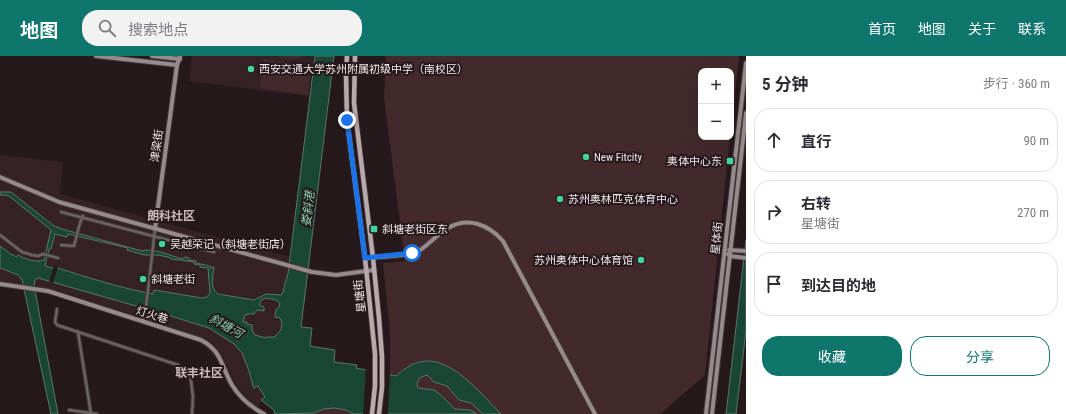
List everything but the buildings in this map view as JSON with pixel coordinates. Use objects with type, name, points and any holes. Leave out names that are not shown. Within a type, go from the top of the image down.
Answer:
[{"type":"main road","name":"星塘街","points":[[347,56],[347,120],[365,258],[375,354],[375,386],[372,414]]},
{"type":"main road","name":"星塘街","points":[[355,56],[354,102],[373,258],[382,357],[382,381],[379,414]]},
{"type":"street","points":[[96,56],[177,65]]},
{"type":"street","points":[[152,56],[177,57]]},
{"type":"street","name":"津梁街","points":[[155,228],[177,57]]},
{"type":"street","name":"星体街","points":[[706,414],[746,63]]},
{"type":"street","name":"星体街","points":[[712,414],[746,115]]},
{"type":"street","points":[[0,177],[59,202],[312,272],[336,275],[374,270]]},
{"type":"street","points":[[61,212],[214,252]]},
{"type":"street","points":[[60,245],[74,246],[83,217]]},
{"type":"street","points":[[365,258],[416,252],[448,228],[460,224],[473,223],[488,227],[503,241],[595,414]]},
{"type":"street","points":[[142,322],[145,314],[155,228]]},
{"type":"street","points":[[0,235],[22,252],[32,256],[43,254],[58,258]]},
{"type":"street","points":[[745,251],[731,249],[725,252],[730,256],[745,258]]},
{"type":"street","name":"灯火巷","points":[[0,284],[37,289],[194,337],[210,345],[222,360],[232,384],[238,393],[250,405],[264,414]]},
{"type":"street","points":[[57,309],[55,323],[178,365],[190,373],[193,397],[192,414]]},
{"type":"street","points":[[78,332],[91,414]]},
{"type":"street","points":[[69,410],[97,414]]},
{"type":"shaded area","name":"西安交通大学苏州附属初级中学（南校区）","points":[[192,56],[314,56],[309,96],[189,81]]},
{"type":"shaded area","points":[[276,56],[303,56],[296,59],[290,59]]},
{"type":"shaded area","name":"苏州奥林匹克体育中心","points":[[386,56],[739,56],[734,104],[734,68],[698,68],[698,140],[730,140],[705,375],[660,414],[501,414],[461,375],[442,363],[408,367],[396,376],[390,375],[390,333],[383,263],[405,261],[384,98]]},
{"type":"shaded area","points":[[264,59],[298,64],[297,75],[310,77],[308,95],[260,88]]},
{"type":"shaded area","name":"斜塘老街","points":[[0,155],[63,162],[60,194],[290,257],[288,276],[285,281],[283,293],[279,296],[286,303],[270,395],[256,406],[250,401],[239,389],[220,352],[212,342],[206,339],[53,289],[0,281]]},
{"type":"shaded area","points":[[427,375],[433,381],[447,386],[461,400],[474,405],[483,414],[455,409],[434,390],[418,388],[417,384],[419,378]]},
{"type":"shaded area","points":[[334,408],[346,410],[354,414],[301,414],[306,412],[314,413]]},
{"type":"water","points":[[315,56],[334,56],[301,327],[312,328],[310,346],[335,350],[334,362],[357,365],[356,368],[396,376],[404,369],[416,363],[431,361],[443,364],[465,378],[501,414],[483,414],[471,403],[459,400],[447,386],[434,382],[427,375],[419,378],[417,384],[418,388],[434,390],[455,409],[470,410],[477,414],[354,414],[346,410],[334,408],[324,409],[314,413],[275,414],[274,410],[261,400],[265,397],[258,386],[254,388],[242,353],[234,344],[209,328],[155,311],[144,311],[136,306],[38,278],[35,280],[34,285],[58,414],[51,414],[22,280],[18,275],[0,268],[0,246],[16,257],[18,255],[31,260],[44,260],[51,230],[9,196],[0,195],[0,192],[11,192],[54,226],[62,229],[142,251],[151,250],[183,259],[184,257],[189,258],[189,260],[196,261],[196,263],[210,266],[210,268],[214,267],[212,278],[213,288],[218,294],[254,300],[266,294],[281,295],[288,274]],"holes":[[[55,234],[67,237],[68,234],[128,248],[127,250],[144,255],[158,255],[172,259],[194,262],[194,264],[200,265],[200,267],[208,268],[210,293],[207,297],[202,298],[154,290],[153,294],[117,286],[58,268],[45,266],[49,249],[51,249]],[[266,298],[276,300],[280,303],[276,310],[275,317],[280,318],[282,324],[280,331],[274,337],[266,338],[255,335],[252,330],[252,325],[247,324],[247,322],[243,322],[245,315],[254,314],[257,310],[264,311],[264,307],[259,305],[261,300]]]},
{"type":"water","points":[[746,240],[746,331],[736,414],[726,414]]},
{"type":"pier","points":[[54,266],[58,267],[53,283],[49,282]]},
{"type":"pier","points":[[366,367],[390,373],[388,414],[363,414]]},
{"type":"place","name":"西安交通大学苏州附属初级中学（南校区）","points":[[251,69]]},
{"type":"place","name":"New Fitcity","points":[[586,157]]},
{"type":"place","name":"奥体中心东","points":[[730,161]]},
{"type":"place","name":"苏州奥林匹克体育中心","points":[[560,199]]},
{"type":"place","name":"斜塘老街区东","points":[[374,229]]},
{"type":"place","name":"吴越荣记（斜塘老街店）","points":[[162,244]]},
{"type":"place","name":"苏州奥体中心体育馆","points":[[641,260]]},
{"type":"place","name":"斜塘老街","points":[[143,279]]},
{"type":"district","name":"朗科社区","points":[[171,216]]},
{"type":"district","name":"联丰社区","points":[[199,373]]},
{"type":"route","points":[[347,120],[351,140],[365,258],[412,253]]},
{"type":"water label","name":"娄斜港","points":[[308,209]]},
{"type":"water label","name":"斜塘河","points":[[226,326]]}]
